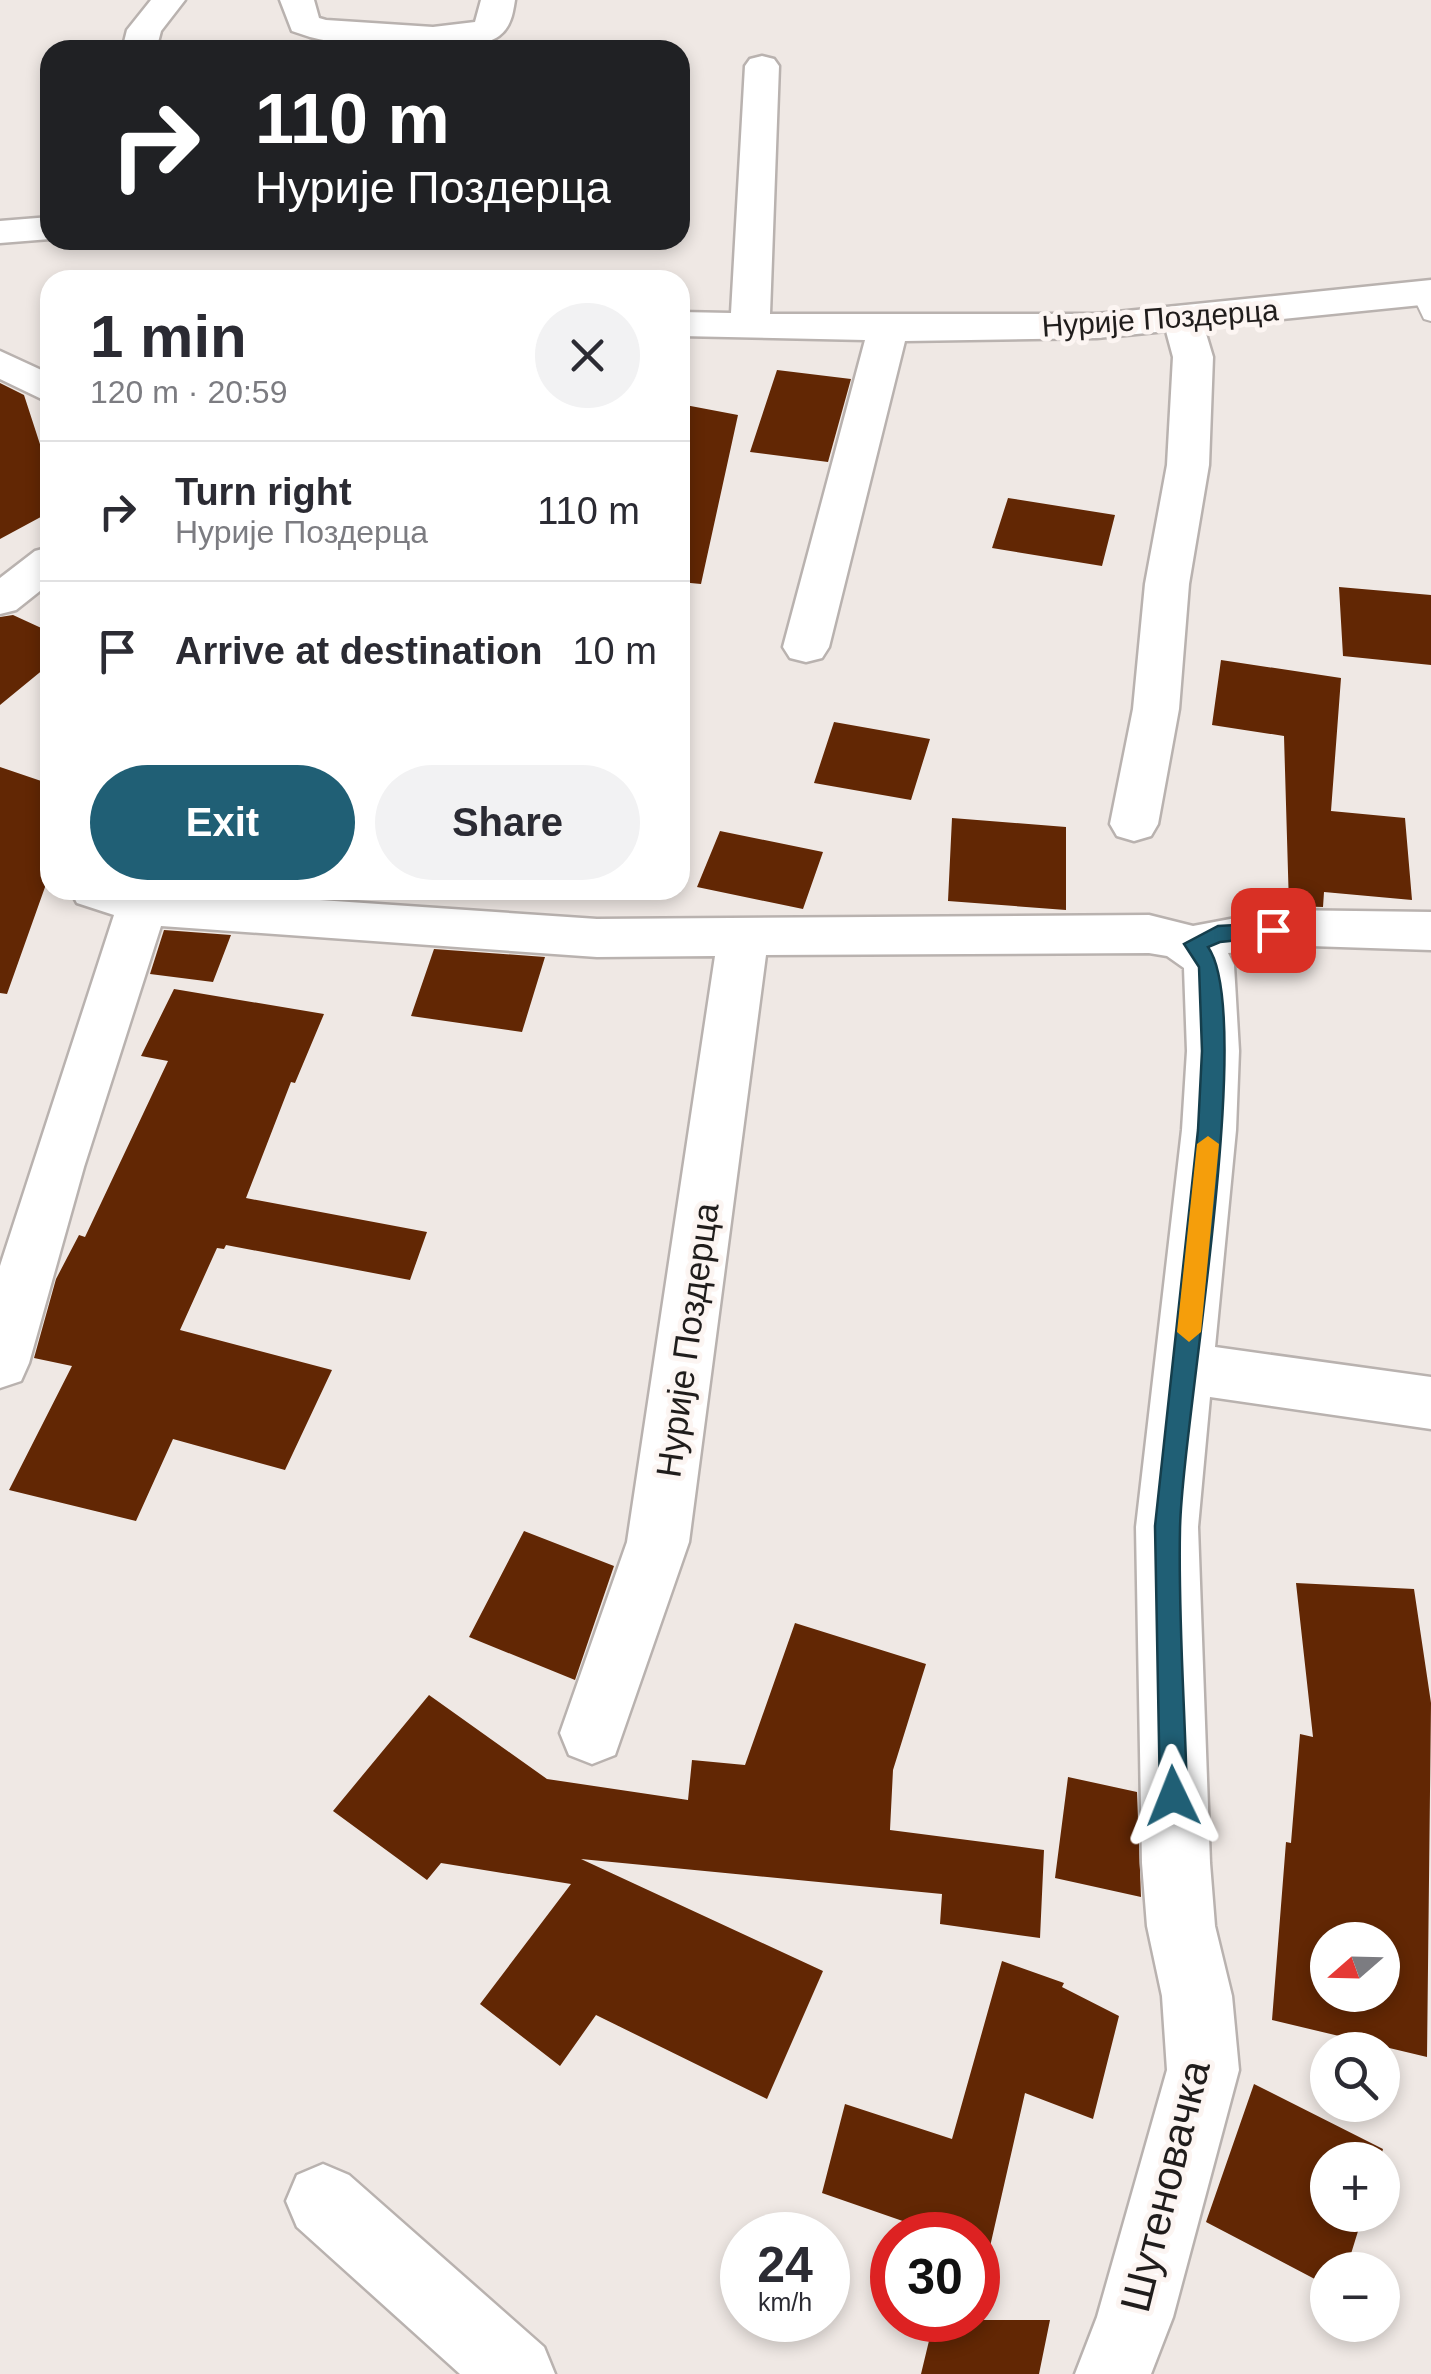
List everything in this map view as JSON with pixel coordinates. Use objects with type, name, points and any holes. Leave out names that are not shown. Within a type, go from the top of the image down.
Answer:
[{"type":"street","points":[[142,40],[144,30],[168,0]]},
{"type":"street","points":[[297,0],[304,24],[322,30],[462,36],[487,30],[495,18],[498,0]]},
{"type":"street","points":[[750,326],[762,66]]},
{"type":"street","points":[[0,232],[40,229]]},
{"type":"street","name":"Нурије Поздерца","points":[[690,324],[888,330],[1098,326],[1428,300]]},
{"type":"street","points":[[1134,824],[1156,709],[1167,584],[1188,465],[1193,357],[1182,318]]},
{"type":"street","points":[[806,648],[888,330]]},
{"type":"street","points":[[0,364],[40,386]]},
{"type":"street","points":[[0,600],[40,569]]},
{"type":"street","points":[[0,1363],[117,900]]},
{"type":"street","points":[[142,900],[597,938],[1149,934],[1194,944],[1218,934],[1273,930],[1431,932]]},
{"type":"street","name":"Нурије Поздерца","points":[[592,1733],[658,1542],[742,937]]},
{"type":"street","points":[[1194,944],[1209,965],[1213,1051],[1186,1368],[1431,1403]]},
{"type":"street","name":"Шутеновачка","points":[[1113,2374],[1135,2317],[1203,2070],[1196,1996],[1180,1926],[1170,1696],[1167,1526],[1186,1368]]},
{"type":"street","points":[[323,2201],[517,2374]]},
{"type":"building","points":[[777,370],[851,379],[828,462],[750,452]]},
{"type":"building","points":[[0,383],[24,395],[40,444],[40,517],[0,539]]},
{"type":"building","points":[[690,406],[738,415],[701,584],[690,583]]},
{"type":"building","points":[[1008,498],[1115,515],[1102,566],[992,548]]},
{"type":"building","points":[[1339,587],[1431,595],[1431,665],[1343,656]]},
{"type":"building","points":[[13,615],[40,627],[40,672],[0,705],[0,617]]},
{"type":"building","points":[[1221,660],[1341,678],[1331,811],[1405,818],[1412,900],[1324,892],[1323,907],[1289,906],[1284,736],[1212,725]]},
{"type":"building","points":[[834,722],[930,739],[911,800],[814,783]]},
{"type":"building","points":[[0,767],[40,781],[40,900],[7,994],[0,993]]},
{"type":"building","points":[[952,818],[1066,827],[1066,910],[948,901]]},
{"type":"building","points":[[720,831],[823,852],[803,909],[697,887]]},
{"type":"building","points":[[164,930],[231,935],[213,982],[150,974]]},
{"type":"building","points":[[434,949],[545,957],[522,1032],[411,1016]]},
{"type":"building","points":[[174,989],[324,1014],[295,1083],[291,1082],[246,1198],[427,1232],[410,1280],[226,1245],[224,1249],[217,1248],[180,1330],[332,1370],[285,1470],[173,1439],[136,1521],[9,1490],[72,1366],[34,1358],[56,1279],[79,1235],[85,1237],[168,1061],[141,1056]]},
{"type":"building","points":[[524,1531],[614,1566],[575,1680],[469,1637]]},
{"type":"building","points":[[1296,1583],[1414,1589],[1431,1703],[1427,2057],[1400,2051],[1400,2032],[1322,2032],[1272,2020],[1286,1842],[1291,1843],[1300,1734],[1313,1737]]},
{"type":"building","points":[[795,1623],[926,1664],[893,1770],[890,1830],[1044,1850],[1040,1938],[940,1924],[942,1894],[581,1859],[823,1971],[767,2099],[596,2015],[560,2066],[480,2004],[571,1884],[441,1863],[427,1880],[333,1811],[429,1695],[547,1779],[688,1800],[692,1760],[745,1765]]},
{"type":"building","points":[[1068,1777],[1137,1792],[1141,1897],[1055,1878]]},
{"type":"building","points":[[1002,1961],[1064,1983],[1062,1987],[1119,2016],[1093,2119],[1025,2093],[998,2212],[877,2212],[822,2193],[845,2104],[952,2139]]},
{"type":"building","points":[[1254,2084],[1310,2112],[1310,2122],[1329,2122],[1369,2142],[1310,2142],[1310,2232],[1358,2232],[1352,2252],[1310,2252],[1310,2277],[1206,2222]]},
{"type":"building","points":[[1000,2320],[1050,2320],[1039,2374],[921,2374],[929,2342],[1000,2342]]},
{"type":"slow traffic","points":[[1189,1332],[1208,1144]]},
{"type":"route","points":[[1173,1796],[1167,1526],[1186,1368],[1213,1051],[1209,965],[1194,944],[1218,934],[1273,930]]}]
